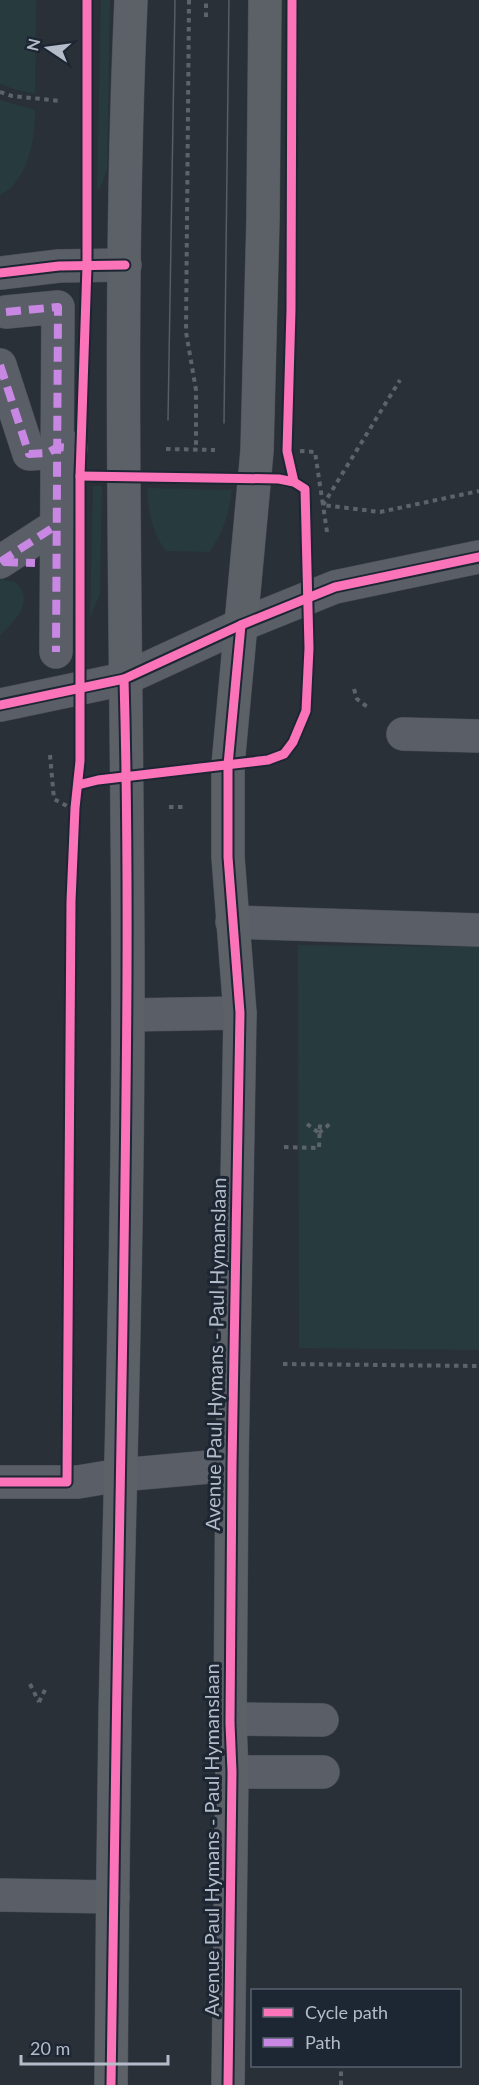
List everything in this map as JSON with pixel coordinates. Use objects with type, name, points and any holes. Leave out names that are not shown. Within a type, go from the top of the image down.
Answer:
[{"type":"main road","points":[[111,2085],[128,1015],[127,776],[124,679],[125,265],[127,85],[131,0]]},
{"type":"main road","name":"Avenue Paul Hymans - Paul Hymanslaan","points":[[228,2085],[232,1772],[230,1719],[232,1465],[240,1013],[228,857],[228,765],[256,451],[263,219],[265,0]]},
{"type":"street","points":[[0,273],[59,266],[125,265]]},
{"type":"street","points":[[6,312],[58,307],[64,447],[57,525],[56,652]]},
{"type":"street","points":[[0,365],[29,454],[47,453],[64,447]]},
{"type":"street","points":[[8,562],[57,525]]},
{"type":"street","points":[[0,705],[124,679],[241,625],[335,587],[479,557]]},
{"type":"street","points":[[403,734],[479,736]]},
{"type":"street","points":[[232,922],[479,930]]},
{"type":"street","points":[[128,1015],[240,1013]]},
{"type":"street","name":"Avenue Paul Hymans - Paul Hymanslaan","points":[[0,1482],[78,1482],[120,1475],[232,1465]]},
{"type":"street","points":[[230,1719],[322,1720]]},
{"type":"street","points":[[232,1772],[323,1772]]},
{"type":"street","points":[[0,1895],[113,1897]]},
{"type":"path","points":[[189,0],[186,332],[196,390],[196,450]]},
{"type":"path","points":[[206,0],[206,17]]},
{"type":"path","points":[[0,92],[12,96],[61,101]]},
{"type":"path","points":[[323,505],[400,380]]},
{"type":"path","points":[[161,449],[224,450]]},
{"type":"path","points":[[295,451],[315,452],[327,532]]},
{"type":"path","points":[[323,505],[380,512],[479,491]]},
{"type":"path","points":[[354,689],[357,699],[370,709]]},
{"type":"path","points":[[50,755],[54,799],[71,807],[78,785],[127,776]]},
{"type":"path","points":[[164,807],[187,807]]},
{"type":"path","points":[[319,1133],[332,1122]]},
{"type":"path","points":[[284,1147],[319,1148],[320,1123]]},
{"type":"path","points":[[307,1124],[319,1133]]},
{"type":"path","points":[[283,1364],[479,1366]]},
{"type":"path","points":[[30,1684],[39,1702],[46,1686]]},
{"type":"path","points":[[341,2067],[341,2085]]},
{"type":"green space","points":[[0,0],[36,0],[35,94],[0,84]]},
{"type":"green space","points":[[101,0],[110,0],[107,169],[101,186],[97,190]]},
{"type":"green space","points":[[0,100],[35,110],[33,139],[25,167],[14,185],[0,195]]},
{"type":"green space","points":[[93,486],[102,486],[100,594],[90,617]]},
{"type":"green space","points":[[147,488],[232,490],[225,523],[209,552],[166,551],[157,537],[152,521]]},
{"type":"green space","points":[[0,579],[15,582],[24,596],[17,617],[0,635]]},
{"type":"green space","points":[[298,945],[479,947],[479,1350],[299,1348]]},
{"type":"tram line","points":[[168,420],[175,0]]},
{"type":"tram line","points":[[224,423],[229,0]]},
{"type":"marked path","points":[[6,312],[58,307],[56,652]]},
{"type":"marked path","points":[[0,365],[29,454],[47,453],[58,447],[71,448]]},
{"type":"marked path","points":[[0,562],[57,525]]},
{"type":"marked path","points":[[3,562],[35,563]]},
{"type":"cycle path","points":[[0,1482],[67,1482],[71,901],[75,808],[80,761],[80,476],[87,266],[87,0]]},
{"type":"cycle path","points":[[292,0],[291,310],[287,451],[294,482]]},
{"type":"cycle path","points":[[0,273],[59,266],[125,265]]},
{"type":"cycle path","points":[[78,785],[98,780],[268,760],[284,754],[293,742],[306,711],[309,648],[305,489],[294,482],[279,479],[80,476]]},
{"type":"cycle path","points":[[0,705],[124,679],[241,625],[335,587],[479,557]]},
{"type":"cycle path","points":[[228,2085],[232,1772],[230,1723],[232,1465],[240,1013],[228,857],[228,765],[241,625]]},
{"type":"cycle path","points":[[111,2085],[126,1081],[127,840],[124,679]]}]
